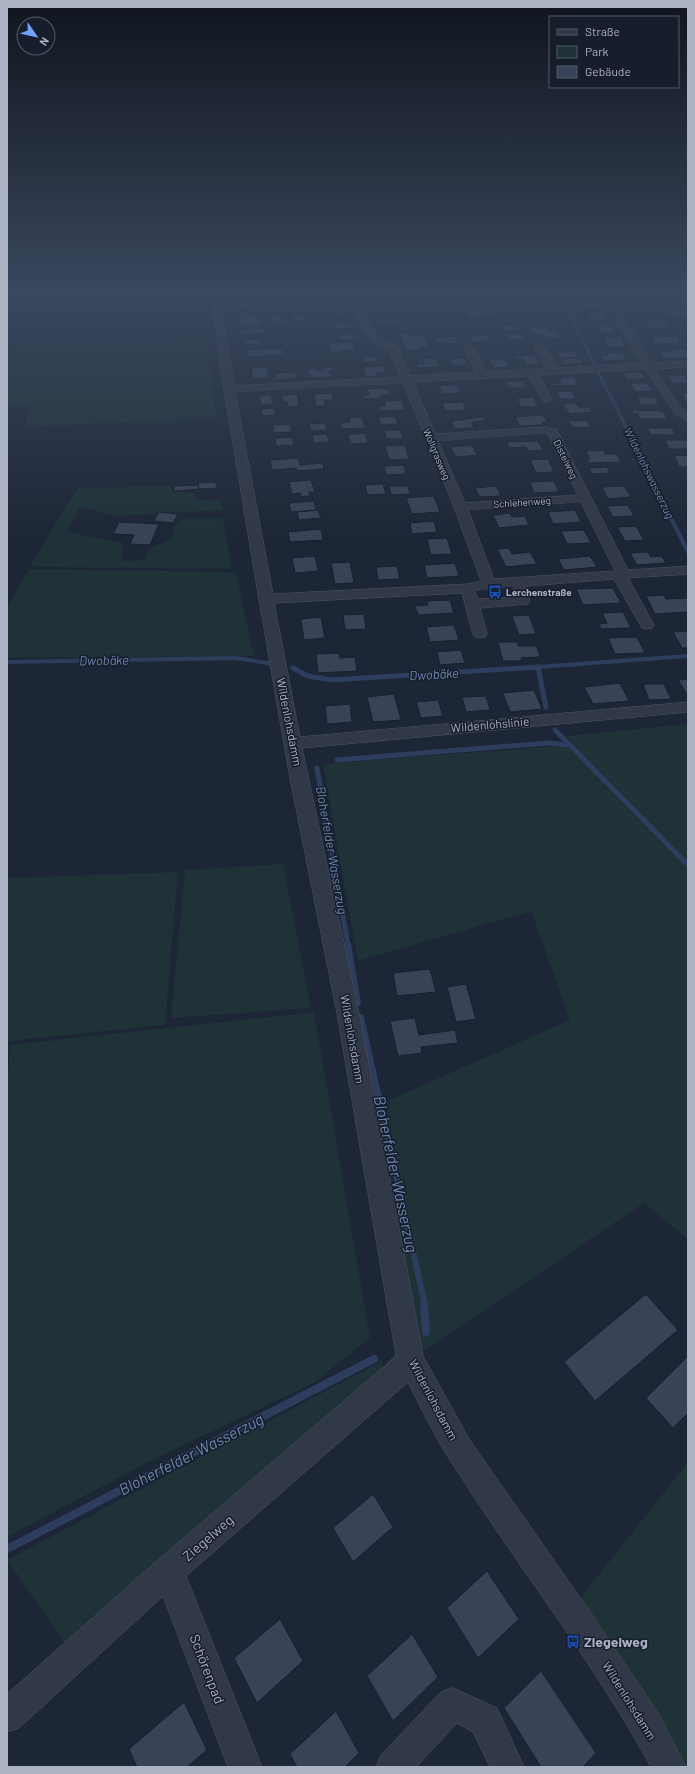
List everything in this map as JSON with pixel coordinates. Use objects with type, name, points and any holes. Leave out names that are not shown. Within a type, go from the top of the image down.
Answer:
[{"type":"street","name":"Wildenlohsdamm","points":[[227,374],[266,599],[293,743],[348,1013],[410,1360],[460,1449],[577,1620],[647,1727],[669,1767]]},
{"type":"street","name":"Wollgrasweg","points":[[403,374],[460,507],[489,584]]},
{"type":"street","points":[[229,389],[512,374]]},
{"type":"street","points":[[532,374],[547,399]]},
{"type":"street","points":[[654,374],[685,414]]},
{"type":"street","name":"Distelweg","points":[[430,438],[546,430],[553,432],[622,575]]},
{"type":"street","name":"Schlehenweg","points":[[460,507],[584,498]]},
{"type":"street","points":[[266,599],[468,588],[489,584],[688,570]]},
{"type":"street","points":[[622,575],[647,625]]},
{"type":"street","points":[[472,604],[524,601],[519,582]]},
{"type":"street","points":[[468,588],[480,634]]},
{"type":"street","name":"Wildenlohslinie","points":[[293,743],[688,707]]},
{"type":"street","name":"Ziegelweg","points":[[7,1716],[169,1571],[395,1376],[410,1360]]},
{"type":"street","name":"Schörenpad","points":[[169,1571],[245,1767]]},
{"type":"street","points":[[393,1767],[453,1704],[485,1720],[508,1767]]},
{"type":"green space","points":[[7,374],[211,374],[216,418],[23,427],[31,405],[7,406]]},
{"type":"green space","points":[[171,486],[173,493],[194,492],[196,500],[219,499],[223,510],[116,516],[80,507],[67,532],[124,543],[122,555],[124,561],[145,560],[149,549],[172,538],[174,526],[185,518],[223,518],[232,569],[34,567],[31,563],[78,488]]},
{"type":"green space","points":[[29,569],[236,572],[254,656],[7,658],[7,608]]},
{"type":"green space","points":[[688,724],[688,1239],[644,1203],[410,1360],[387,1101],[570,1020],[531,911],[358,961],[323,764],[574,745],[566,736]]},
{"type":"green space","points":[[283,864],[311,1008],[171,1018],[185,870]]},
{"type":"green space","points":[[178,872],[165,1025],[7,1041],[7,878]]},
{"type":"green space","points":[[314,1012],[370,1338],[312,1384],[154,1459],[7,1537],[7,1101],[10,1045]]},
{"type":"green space","points":[[382,1361],[385,1373],[65,1643],[7,1560]]},
{"type":"green space","points":[[688,1462],[688,1767],[662,1767],[571,1610]]},
{"type":"building","points":[[252,374],[268,374],[269,378],[253,379]]},
{"type":"building","points":[[275,374],[296,374],[297,378],[276,380]]},
{"type":"building","points":[[309,374],[330,374],[331,377],[310,378]]},
{"type":"building","points":[[365,374],[376,374],[377,376],[366,377]]},
{"type":"building","points":[[624,374],[642,374],[645,379],[626,379]]},
{"type":"building","points":[[668,375],[686,375],[688,383],[673,384]]},
{"type":"building","points":[[574,377],[579,385],[554,386],[552,383],[561,383],[558,378]]},
{"type":"building","points":[[506,381],[523,381],[526,388],[509,388]]},
{"type":"building","points":[[630,383],[647,383],[653,391],[635,392]]},
{"type":"building","points":[[438,385],[457,385],[461,393],[442,394]]},
{"type":"building","points":[[387,388],[390,395],[380,395],[381,398],[365,399],[363,396],[370,395],[367,389]]},
{"type":"building","points":[[556,391],[572,391],[576,399],[560,399]]},
{"type":"building","points":[[332,393],[333,400],[324,400],[325,406],[316,406],[314,394]]},
{"type":"building","points":[[682,393],[688,393],[688,405],[687,405]]},
{"type":"building","points":[[297,394],[299,406],[288,407],[287,402],[283,402],[282,395]]},
{"type":"building","points":[[271,395],[273,404],[261,405],[259,396]]},
{"type":"building","points":[[534,397],[538,407],[521,407],[517,398]]},
{"type":"building","points":[[637,397],[655,397],[659,405],[641,405]]},
{"type":"building","points":[[402,400],[405,410],[380,411],[379,406],[386,406],[384,401]]},
{"type":"building","points":[[463,402],[466,410],[445,411],[442,403]]},
{"type":"building","points":[[575,403],[579,407],[588,407],[593,412],[570,414],[562,404]]},
{"type":"building","points":[[274,408],[276,415],[263,416],[261,409]]},
{"type":"building","points":[[632,410],[663,411],[667,419],[640,419],[638,414],[633,414]]},
{"type":"building","points":[[543,415],[547,422],[542,422],[543,425],[520,426],[515,417]]},
{"type":"building","points":[[395,416],[398,424],[381,425],[378,417]]},
{"type":"building","points":[[362,417],[365,428],[341,429],[340,423],[350,422],[349,418]]},
{"type":"building","points":[[483,417],[486,421],[472,422],[474,428],[455,429],[451,421]]},
{"type":"building","points":[[586,420],[591,427],[573,428],[568,421]]},
{"type":"building","points":[[325,423],[327,430],[311,431],[309,424]]},
{"type":"building","points":[[290,424],[292,432],[274,433],[273,425]]},
{"type":"building","points":[[647,428],[672,428],[676,435],[651,435]]},
{"type":"building","points":[[384,430],[401,430],[403,439],[386,439]]},
{"type":"building","points":[[365,433],[368,443],[351,444],[348,435]]},
{"type":"building","points":[[327,434],[329,442],[314,443],[312,435]]},
{"type":"building","points":[[292,437],[294,445],[276,446],[275,438]]},
{"type":"building","points":[[665,440],[688,440],[688,449],[669,449]]},
{"type":"building","points":[[538,441],[543,450],[528,451],[526,447],[509,448],[507,442]]},
{"type":"building","points":[[405,445],[409,459],[389,460],[385,446]]},
{"type":"building","points":[[472,445],[477,455],[456,457],[451,447]]},
{"type":"building","points":[[603,450],[605,454],[617,454],[621,462],[588,463],[586,459],[590,459],[586,451]]},
{"type":"building","points":[[674,455],[688,456],[688,467],[679,467]]},
{"type":"building","points":[[298,458],[300,465],[323,463],[324,469],[297,471],[296,468],[272,470],[270,460]]},
{"type":"building","points":[[548,459],[554,472],[536,473],[530,460]]},
{"type":"building","points":[[404,465],[406,474],[386,475],[384,466]]},
{"type":"building","points":[[607,467],[610,473],[592,474],[589,468]]},
{"type":"building","points":[[311,480],[315,492],[309,492],[310,496],[301,497],[300,493],[292,494],[289,482]]},
{"type":"building","points":[[554,481],[559,492],[534,493],[530,482]]},
{"type":"building","points":[[215,482],[218,488],[199,489],[198,483]]},
{"type":"building","points":[[383,484],[386,494],[367,495],[365,485]]},
{"type":"building","points":[[198,485],[199,489],[174,491],[174,486]]},
{"type":"building","points":[[389,486],[408,486],[410,494],[391,495]]},
{"type":"building","points":[[496,486],[501,496],[480,497],[475,488]]},
{"type":"building","points":[[624,486],[631,497],[608,499],[602,487]]},
{"type":"building","points":[[434,496],[440,512],[412,514],[406,498]]},
{"type":"building","points":[[314,501],[316,510],[291,512],[289,503]]},
{"type":"building","points":[[628,505],[634,516],[613,517],[607,506]]},
{"type":"building","points":[[318,510],[321,518],[299,520],[297,512]]},
{"type":"building","points":[[575,510],[581,522],[553,524],[548,512]]},
{"type":"building","points":[[159,512],[178,514],[173,523],[154,521]]},
{"type":"building","points":[[510,513],[512,517],[525,516],[529,525],[499,528],[493,515]]},
{"type":"building","points":[[434,521],[437,532],[412,534],[410,523]]},
{"type":"building","points":[[119,522],[159,524],[150,545],[130,544],[134,535],[113,534]]},
{"type":"building","points":[[636,526],[644,540],[625,541],[617,527]]},
{"type":"building","points":[[321,529],[323,540],[290,542],[288,532]]},
{"type":"building","points":[[584,530],[591,543],[567,544],[561,531]]},
{"type":"building","points":[[447,538],[452,554],[431,555],[427,539]]},
{"type":"building","points":[[509,548],[512,554],[530,552],[537,564],[506,567],[497,549]]},
{"type":"building","points":[[648,552],[651,557],[662,556],[666,563],[637,565],[630,553]]},
{"type":"building","points":[[315,556],[318,571],[295,573],[292,558]]},
{"type":"building","points":[[590,556],[597,567],[564,570],[558,559]]},
{"type":"building","points":[[350,562],[354,583],[335,584],[331,563]]},
{"type":"building","points":[[455,563],[459,576],[427,578],[424,565]]},
{"type":"building","points":[[397,566],[400,579],[378,580],[376,567]]},
{"type":"building","points":[[613,588],[621,603],[583,605],[576,589]]},
{"type":"building","points":[[664,595],[666,599],[688,598],[688,612],[655,614],[646,596]]},
{"type":"building","points":[[450,600],[454,613],[418,615],[415,606],[428,605],[427,601]]},
{"type":"building","points":[[623,612],[631,628],[601,629],[599,624],[607,623],[602,613]]},
{"type":"building","points":[[364,614],[366,629],[345,630],[343,615]]},
{"type":"building","points":[[529,615],[536,634],[519,635],[512,616]]},
{"type":"building","points":[[321,617],[325,638],[304,640],[301,619]]},
{"type":"building","points":[[454,625],[459,640],[430,642],[426,627]]},
{"type":"building","points":[[688,631],[688,648],[682,648],[673,632]]},
{"type":"building","points":[[637,637],[645,653],[615,654],[608,638]]},
{"type":"building","points":[[498,642],[517,642],[518,646],[537,646],[540,657],[521,658],[522,661],[503,661]]},
{"type":"building","points":[[461,650],[465,663],[440,665],[437,652]]},
{"type":"building","points":[[339,653],[340,658],[355,657],[357,671],[318,673],[316,654]]},
{"type":"building","points":[[688,679],[688,696],[678,680]]},
{"type":"building","points":[[620,683],[629,701],[593,704],[584,687]]},
{"type":"building","points":[[643,684],[664,684],[671,699],[649,700]]},
{"type":"building","points":[[534,690],[542,709],[510,712],[503,693]]},
{"type":"building","points":[[394,694],[401,720],[373,722],[367,697]]},
{"type":"building","points":[[486,696],[490,710],[466,712],[462,697]]},
{"type":"building","points":[[438,700],[443,716],[421,718],[416,702]]},
{"type":"building","points":[[350,704],[352,722],[327,724],[325,706]]},
{"type":"building","points":[[430,969],[436,992],[397,996],[393,973]]},
{"type":"building","points":[[466,984],[476,1019],[456,1022],[447,987]]},
{"type":"building","points":[[415,1018],[419,1035],[455,1030],[458,1043],[421,1047],[422,1053],[398,1056],[390,1021]]},
{"type":"building","points":[[646,1294],[678,1330],[595,1401],[564,1362]]},
{"type":"building","points":[[688,1356],[688,1413],[673,1428],[646,1398]]},
{"type":"building","points":[[373,1494],[393,1527],[353,1562],[333,1528]]},
{"type":"building","points":[[487,1571],[519,1619],[478,1658],[447,1608]]},
{"type":"building","points":[[280,1619],[303,1661],[257,1703],[234,1658]]},
{"type":"building","points":[[412,1634],[438,1677],[393,1721],[367,1676]]},
{"type":"building","points":[[541,1671],[596,1753],[583,1767],[541,1767],[504,1708]]},
{"type":"building","points":[[184,1702],[207,1750],[187,1767],[137,1767],[129,1749]]},
{"type":"building","points":[[336,1711],[359,1753],[345,1767],[297,1767],[290,1754]]},
{"type":"waterway","name":"Wildenlohswasserzug","points":[[599,374],[640,455]]},
{"type":"waterway","name":"Wildenlohswasserzug","points":[[639,454],[688,552]]},
{"type":"waterway","name":"Wildenlohswasserzug","points":[[538,667],[688,656]]},
{"type":"waterway","name":"Dwobäke","points":[[7,662],[236,658],[273,664]]},
{"type":"waterway","name":"Dwobäke","points":[[293,668],[308,676],[331,680],[538,667]]},
{"type":"waterway","name":"Dwobäke","points":[[538,667],[546,707]]},
{"type":"waterway","name":"Dwobäke","points":[[524,668],[538,668]]},
{"type":"waterway","name":"Dwobäke","points":[[555,730],[688,865]]},
{"type":"waterway","points":[[337,760],[548,743],[569,745]]},
{"type":"waterway","name":"Bloherfelder Wasserzug","points":[[317,768],[348,945]]},
{"type":"waterway","name":"Bloherfelder Wasserzug","points":[[348,944],[358,1003]]},
{"type":"waterway","name":"Bloherfelder Wasserzug","points":[[361,1017],[425,1305]]},
{"type":"waterway","name":"Bloherfelder Wasserzug","points":[[424,1304],[426,1332]]},
{"type":"waterway","name":"Bloherfelder Wasserzug","points":[[7,1549],[374,1359]]},
{"type":"place","name":"Lerchenstraße","points":[[495,592]]},
{"type":"place","name":"Ziegelweg","points":[[573,1642]]}]
